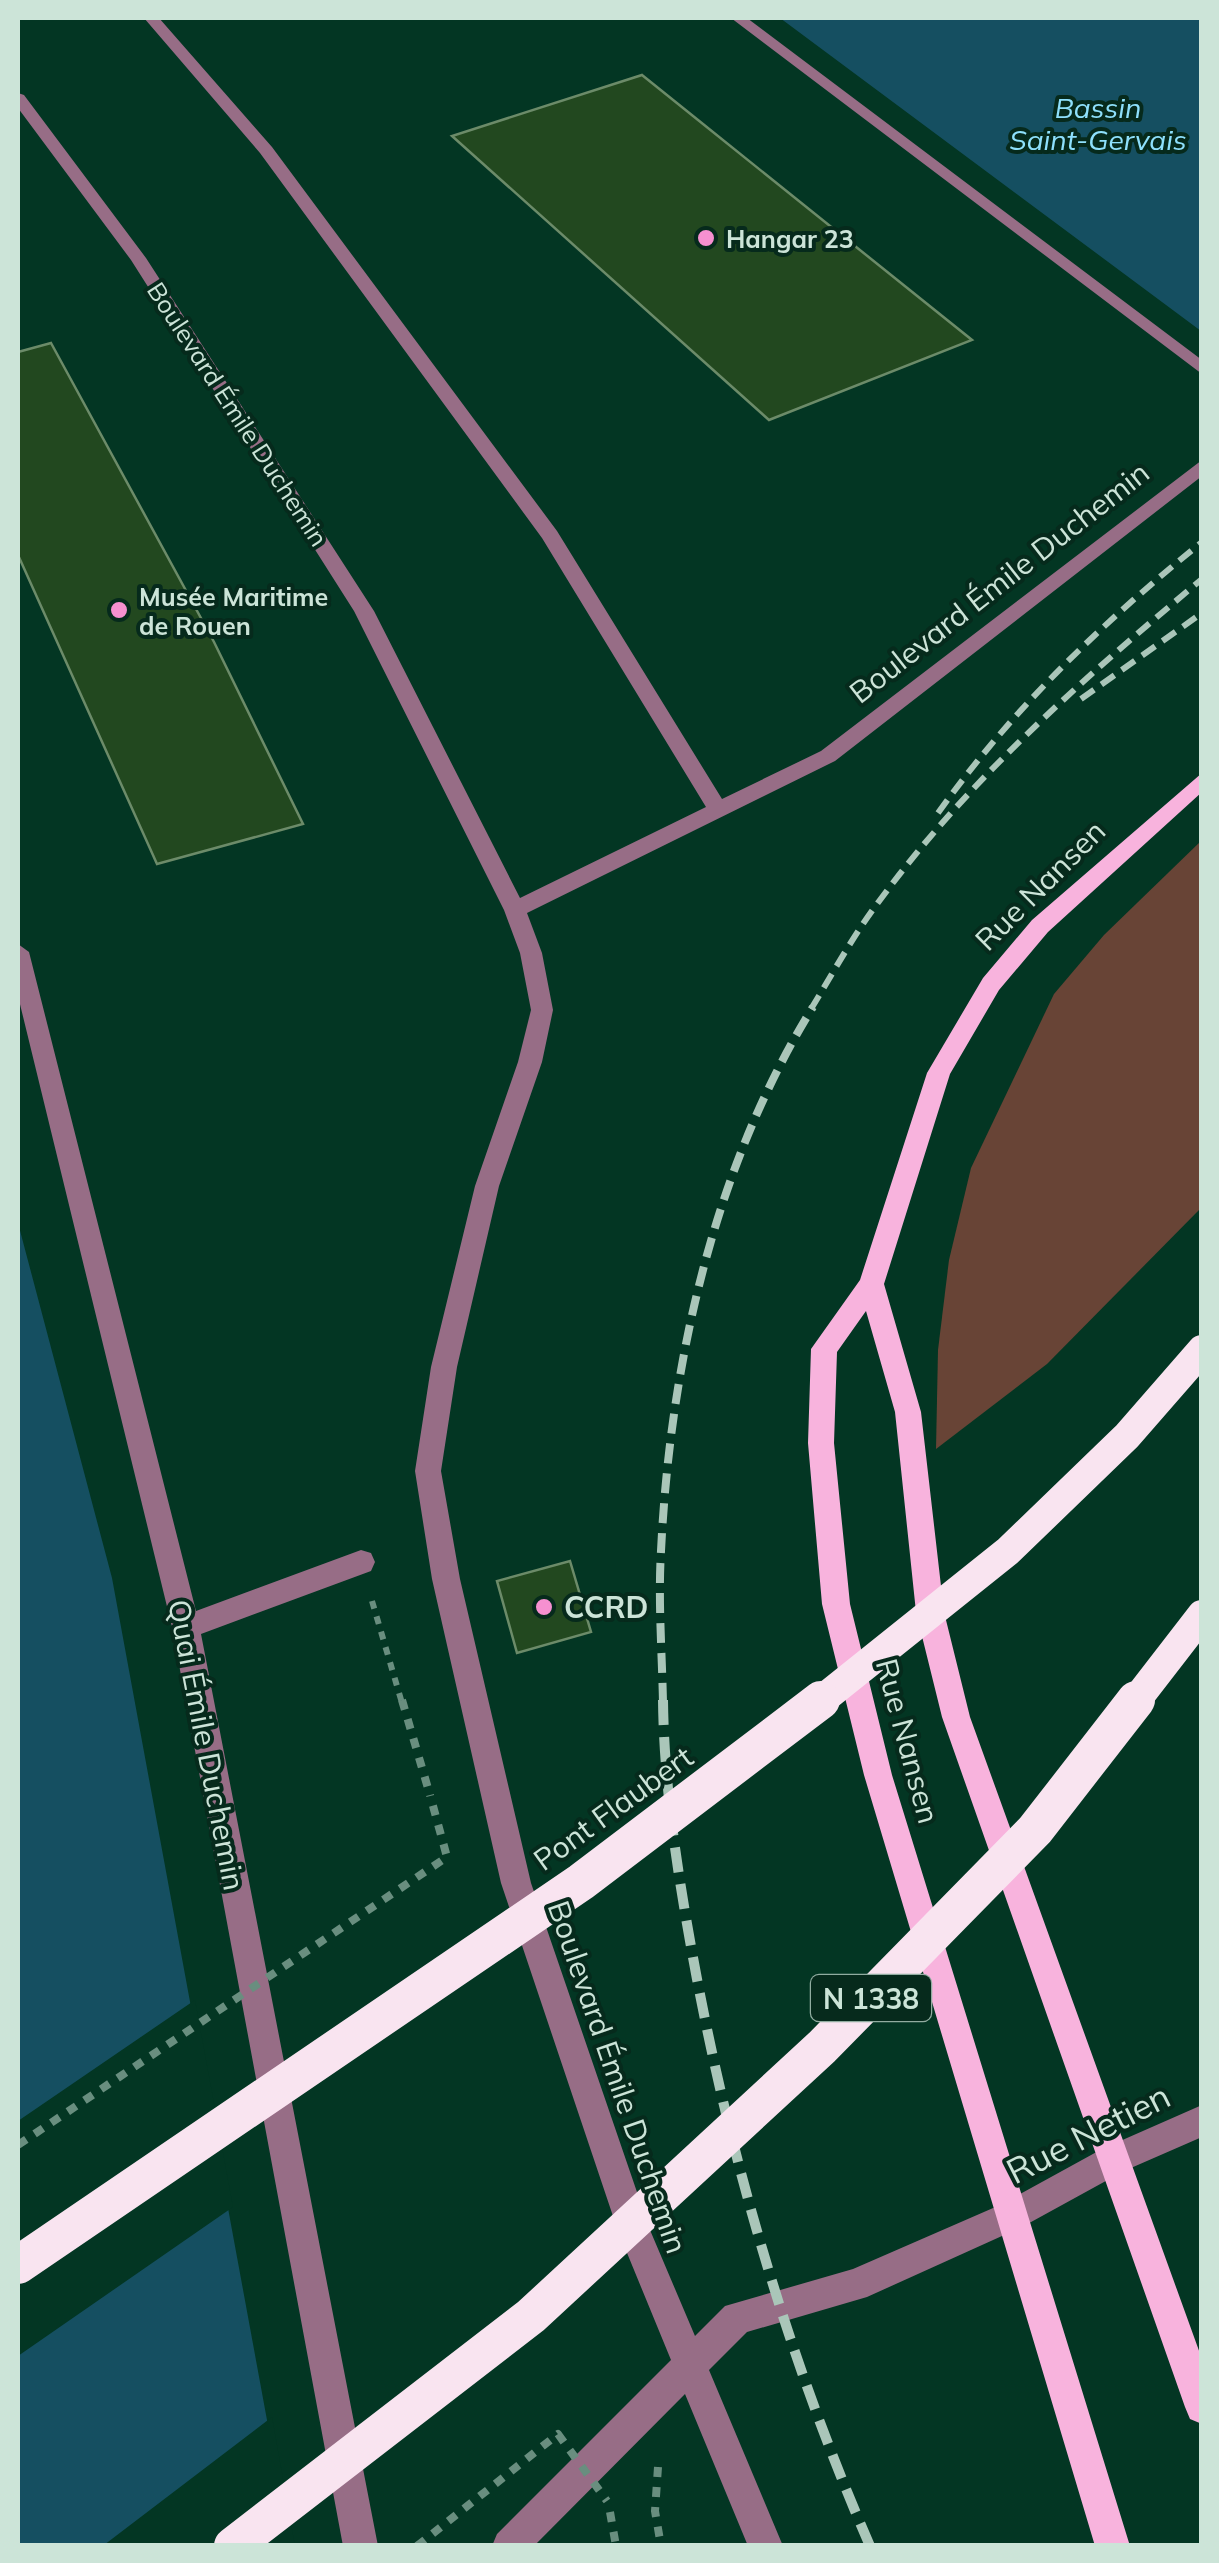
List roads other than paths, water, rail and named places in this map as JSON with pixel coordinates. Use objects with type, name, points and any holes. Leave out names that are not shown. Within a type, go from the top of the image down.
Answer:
[{"type":"highway","name":"Pont Flaubert","points":[[18,2265],[581,1882],[747,1760],[1008,1550],[1128,1436],[1202,1350]]},
{"type":"highway","name":"N 1338","points":[[233,2546],[530,2316],[822,2048],[1035,1830],[1202,1615]]},
{"type":"main road","name":"Rue Nansen","points":[[1113,2546],[878,1775],[836,1604],[821,1443],[824,1349],[871,1284],[940,1073],[990,984],[1040,926],[1202,780]]},
{"type":"main road","name":"Rue Nansen","points":[[871,1284],[908,1412],[930,1612],[956,1717],[1202,2407]]},
{"type":"street","points":[[150,18],[266,150],[550,535],[719,811]]},
{"type":"street","points":[[738,18],[1202,369]]},
{"type":"street","name":"Boulevard Émile Duchemin","points":[[18,98],[138,258],[364,611],[516,910],[530,952],[542,1010],[530,1062],[487,1186],[444,1368],[428,1471],[446,1579],[516,1883],[634,2231],[766,2546]]},
{"type":"street","name":"Boulevard Émile Duchemin","points":[[516,910],[828,756],[1202,466]]},
{"type":"street","name":"Quai Émile Duchemin","points":[[18,952],[186,1627],[361,2546]]},
{"type":"street","points":[[186,1627],[361,1562]]},
{"type":"street","name":"Rue Netien","points":[[510,2546],[736,2318],[855,2285],[1011,2216],[1113,2160],[1202,2120]]},
{"type":"water","name":"Bassin Saint-Gervais","points":[[780,18],[1201,18],[1201,331]]},
{"type":"water","points":[[18,1223],[112,1578],[290,2545],[18,2545]]},
{"type":"railway","points":[[938,813],[997,738],[1061,668],[1202,542]]},
{"type":"railway","points":[[811,1009],[870,913],[952,812],[1031,730],[1202,579]]},
{"type":"railway","points":[[1081,699],[1202,613]]},
{"type":"railway","points":[[663,1703],[661,1551],[666,1481],[687,1339],[703,1269],[749,1133],[778,1068],[813,1007]]},
{"type":"railway","points":[[663,1700],[666,1770],[679,1875],[729,2124],[790,2338],[870,2546]]},
{"type":"place","name":"Hangar 23","points":[[706,238]]},
{"type":"place","name":"Musée Maritime de Rouen","points":[[119,610]]},
{"type":"place","name":"CCRD","points":[[544,1607]]}]
